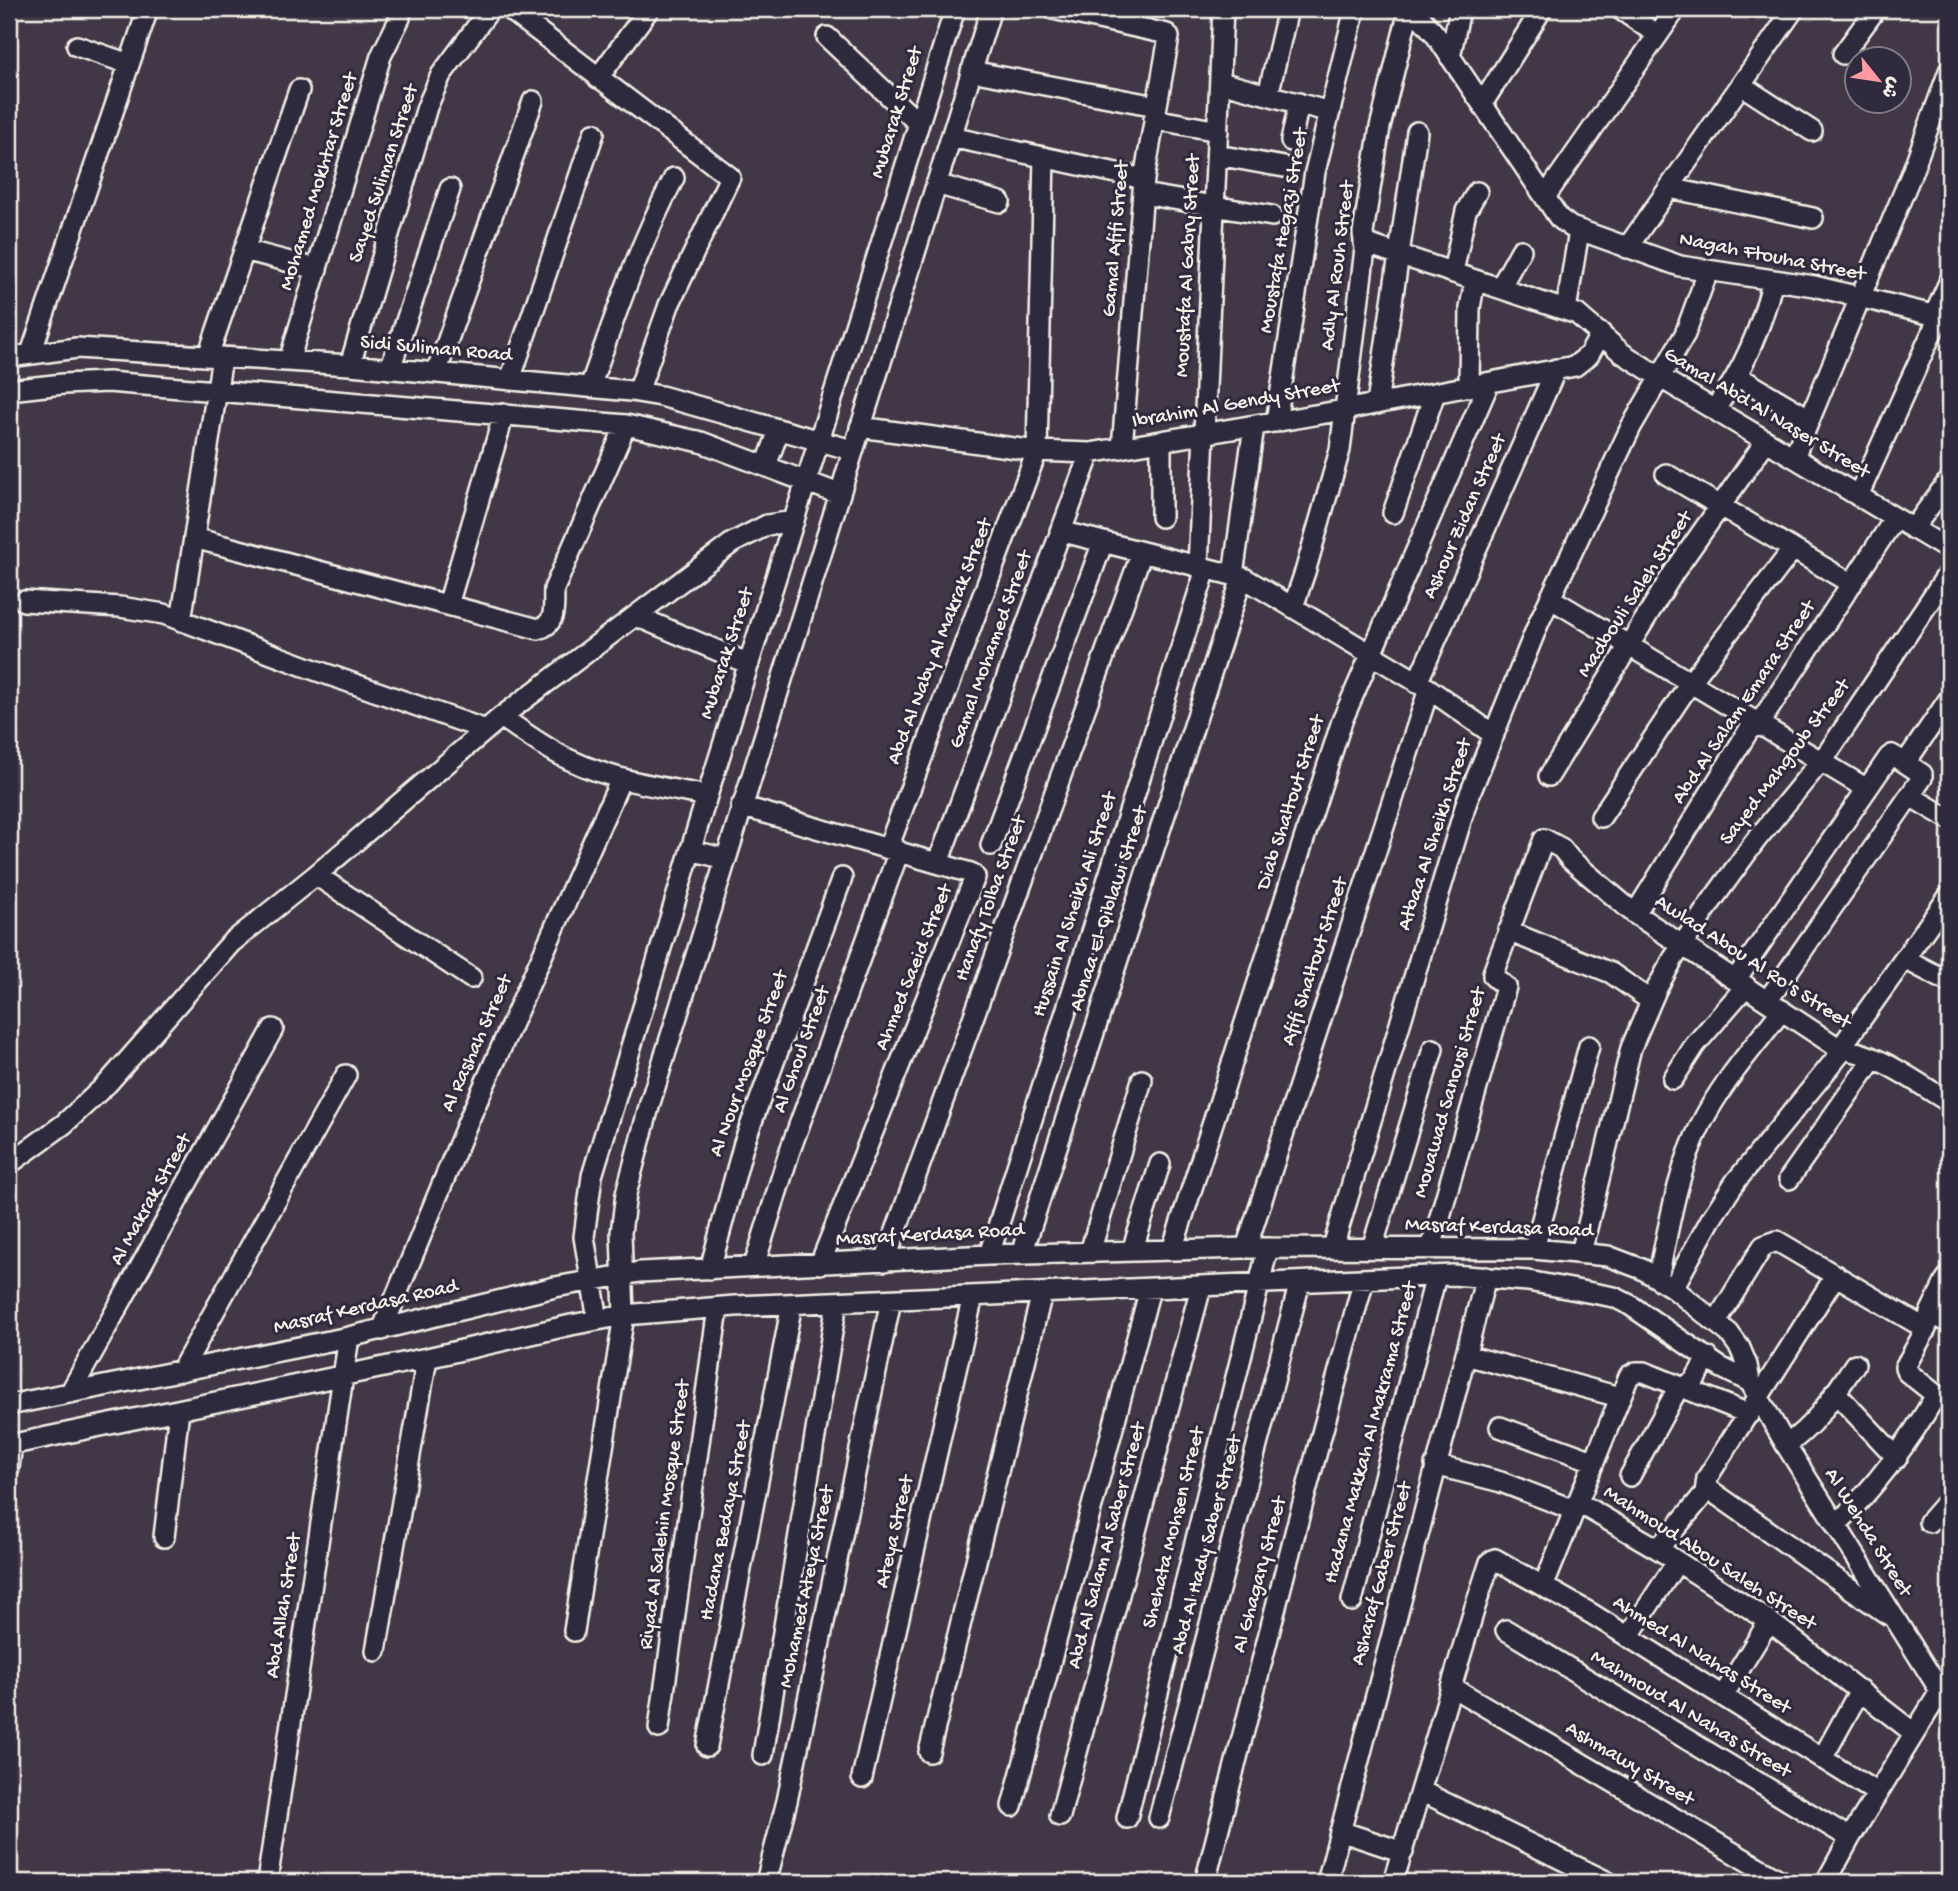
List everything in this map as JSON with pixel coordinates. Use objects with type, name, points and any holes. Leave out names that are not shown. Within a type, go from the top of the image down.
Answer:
[{"type":"street","points":[[31,353],[148,9]]},
{"type":"street","name":"Sayed Suliman Street","points":[[350,365],[427,107],[441,75],[490,9]]},
{"type":"street","points":[[509,9],[730,177],[674,294],[638,392]]},
{"type":"street","points":[[598,78],[649,9]]},
{"type":"street","points":[[574,1631],[624,1315],[621,1233],[626,1194],[650,1103],[741,806],[991,9]]},
{"type":"street","name":"Gamal Afifi Street","points":[[1053,9],[1168,35],[1143,186],[1122,448]]},
{"type":"street","name":"Moustafa Al Gabry Street","points":[[1202,568],[1204,435],[1223,9]]},
{"type":"street","points":[[1268,95],[1288,9]]},
{"type":"street","name":"Moustafa Hegazi Street","points":[[1276,422],[1315,172],[1354,9]]},
{"type":"street","name":"Nagah Ftouha Street","points":[[1408,9],[1428,25],[1559,218],[1578,231],[1680,266],[1814,286],[1941,317]]},
{"type":"street","name":"Adly Al Rouh Street","points":[[1293,607],[1340,450],[1363,233],[1380,127],[1408,9]]},
{"type":"street","points":[[1450,57],[1460,9]]},
{"type":"street","points":[[1482,103],[1542,9]]},
{"type":"street","points":[[1620,9],[1658,35]]},
{"type":"street","points":[[1545,197],[1676,9]]},
{"type":"street","points":[[1627,248],[1794,9]]},
{"type":"street","points":[[1849,46],[1876,9]]},
{"type":"street","name":"Mubarak Street","points":[[598,1320],[584,1237],[592,1176],[707,796],[919,124],[949,10]]},
{"type":"street","name":"Mohamed Mokhtar Street","points":[[289,361],[381,56],[400,18]]},
{"type":"street","points":[[827,37],[919,124]]},
{"type":"street","points":[[77,46],[129,64]]},
{"type":"street","points":[[971,71],[1155,113],[1218,131]]},
{"type":"street","points":[[1794,457],[1911,175],[1949,71]]},
{"type":"street","points":[[1220,82],[1330,112]]},
{"type":"street","points":[[1741,85],[1812,131]]},
{"type":"street","points":[[181,621],[218,391],[215,357],[244,250],[299,90]]},
{"type":"street","points":[[436,373],[534,101]]},
{"type":"street","points":[[1291,141],[1299,103]]},
{"type":"street","points":[[1377,404],[1417,132]]},
{"type":"street","points":[[510,380],[594,133]]},
{"type":"street","points":[[951,137],[1044,157],[1214,206],[1272,216]]},
{"type":"street","points":[[1217,155],[1284,167]]},
{"type":"street","name":"Abd Al Naby Al Makrak Street","points":[[894,850],[1037,451],[1044,157]]},
{"type":"street","points":[[590,387],[627,283],[654,216],[674,178]]},
{"type":"street","points":[[936,184],[1000,202]]},
{"type":"street","points":[[1669,188],[1813,218]]},
{"type":"street","points":[[390,369],[450,189]]},
{"type":"street","points":[[1453,272],[1466,211],[1477,192]]},
{"type":"street","points":[[1566,310],[1578,231]]},
{"type":"street","name":"Gamal Abd Al Naser Street","points":[[1364,243],[1577,314],[1622,353],[1661,378],[1949,551]]},
{"type":"street","points":[[244,250],[317,268]]},
{"type":"street","points":[[1500,288],[1521,250]]},
{"type":"street","name":"Atbaa Al Sheikh Street","points":[[1334,1247],[1467,801],[1550,598],[1631,427],[1661,378],[1692,317],[1708,271]]},
{"type":"street","points":[[1469,387],[1468,330],[1475,280]]},
{"type":"street","points":[[1714,410],[1737,376],[1753,345],[1773,280]]},
{"type":"street","points":[[1858,496],[1941,317],[1949,282]]},
{"type":"street","name":"Ibrahim Al Gendy Street","points":[[860,427],[1037,451],[1090,453],[1344,410],[1575,366],[1587,358],[1601,333]]},
{"type":"street","name":"Sidi Suliman Road","points":[[9,357],[76,348],[350,365],[638,392],[852,450]]},
{"type":"street","name":"Ashour Zidan Street","points":[[1423,686],[1556,369]]},
{"type":"street","points":[[1737,376],[1810,419]]},
{"type":"street","points":[[9,390],[108,382],[626,425],[701,442],[839,494]]},
{"type":"street","name":"Diab Shaltout Street","points":[[1172,1250],[1342,720],[1489,383]]},
{"type":"street","points":[[1393,513],[1435,393]]},
{"type":"street","points":[[448,605],[504,414]]},
{"type":"street","points":[[194,538],[538,629],[548,625],[553,615],[554,589],[626,425]]},
{"type":"street","name":"Abnaa El-Qiblawi Street","points":[[1022,1254],[1237,577],[1254,426]]},
{"type":"street","points":[[766,466],[779,430]]},
{"type":"street","name":"Madbouli Saleh Street","points":[[1549,776],[1674,572],[1766,441]]},
{"type":"street","points":[[1161,442],[1161,517]]},
{"type":"street","name":"Gamal Mohamed Street","points":[[938,863],[1090,453]]},
{"type":"street","points":[[1666,474],[1852,584]]},
{"type":"street","points":[[1913,529],[1949,480]]},
{"type":"street","name":"Abd Al Salam Emara Street","points":[[1634,914],[1749,730],[1759,724],[1895,518]]},
{"type":"street","points":[[9,1164],[64,1124],[99,1091],[231,943],[316,875],[494,723],[744,536],[767,525],[794,521]]},
{"type":"street","points":[[1060,531],[1237,577],[1293,607],[1423,686],[1493,735]]},
{"type":"street","points":[[991,845],[1103,542]]},
{"type":"street","points":[[1601,817],[1690,683],[1793,549]]},
{"type":"street","name":"Hanafy Tolba Street","points":[[885,1261],[1142,552]]},
{"type":"street","name":"Hussain Al Sheikh Ali Street","points":[[989,1255],[1202,568]]},
{"type":"street","name":"Sayed Mahgoub Street","points":[[1581,1253],[1631,1048],[1651,1001],[1682,945],[1756,840],[1820,761],[1949,572]]},
{"type":"street","points":[[1550,598],[1867,789]]},
{"type":"street","points":[[24,601],[120,607],[164,614],[312,669],[494,723],[569,760],[621,779],[707,796]]},
{"type":"street","points":[[636,616],[749,664]]},
{"type":"street","name":"Afifi Shaltout Street","points":[[1247,1248],[1423,686]]},
{"type":"street","points":[[1904,762],[1949,699]]},
{"type":"street","points":[[1665,1283],[1679,1181],[1701,1124],[1923,776],[1891,756],[1673,1079]]},
{"type":"street","name":"Al Rashah Street","points":[[382,1330],[467,1124],[621,779]]},
{"type":"street","points":[[1910,796],[1949,819]]},
{"type":"street","name":"Ahmed Saeid Street","points":[[741,806],[971,873],[974,880],[820,1264]]},
{"type":"street","name":"Awlad Abou Al Ro's Street","points":[[1544,839],[1561,848],[1571,860],[1634,914],[1842,1049],[1873,1059],[1949,1102]]},
{"type":"street","name":"Mouawad Sanousi Street","points":[[1431,1248],[1506,987],[1493,974],[1544,839]]},
{"type":"street","points":[[691,850],[725,859]]},
{"type":"street","name":"Al Ghoul Street","points":[[754,1266],[789,1153],[894,850]]},
{"type":"street","points":[[316,875],[471,978]]},
{"type":"street","name":"Al Nour Mosque Street","points":[[710,1269],[744,1143],[842,878]]},
{"type":"street","points":[[1665,1283],[1736,1181],[1842,1049],[1949,896]]},
{"type":"street","points":[[1508,931],[1611,973],[1651,1001]]},
{"type":"street","points":[[1905,959],[1949,982]]},
{"type":"street","name":"Al Makrak Street","points":[[70,1393],[273,1029]]},
{"type":"street","points":[[1534,1249],[1589,1046]]},
{"type":"street","points":[[1372,1248],[1433,1049]]},
{"type":"street","points":[[1789,1178],[1873,1059]]},
{"type":"street","points":[[181,1371],[346,1075]]},
{"type":"street","points":[[1090,1252],[1142,1080]]},
{"type":"street","points":[[1132,1251],[1160,1164]]},
{"type":"street","points":[[1716,1322],[1763,1246],[1767,1243],[1782,1242],[1836,1275],[1928,1321],[1949,1323]]},
{"type":"street","name":"Masraf Kerdasa Road","points":[[9,1405],[349,1337],[555,1287],[622,1275],[989,1255],[1334,1247],[1534,1249],[1608,1256],[1642,1269],[1665,1283],[1729,1333],[1740,1348],[1747,1365],[1753,1398]]},
{"type":"street","name":"Shehata Mohsen Street","points":[[1126,1818],[1268,1248]]},
{"type":"street","points":[[1658,1549],[1707,1488],[1707,1478],[1753,1398],[1836,1275]]},
{"type":"street","points":[[9,1468],[10,1445],[624,1315],[792,1304],[1436,1276],[1528,1280],[1614,1297],[1708,1357],[1753,1398]]},
{"type":"street","name":"Hadana Makkah Al Makrama Street","points":[[1352,1601],[1436,1276]]},
{"type":"street","name":"Asharaf Gaber Street","points":[[1327,1882],[1486,1278]]},
{"type":"street","points":[[1836,1525],[1865,1496],[1942,1401],[1905,1369],[1947,1278]]},
{"type":"street","name":"Al Ghagary Street","points":[[1205,1882],[1294,1535],[1364,1279]]},
{"type":"street","name":"Abd Al Hady Saber Street","points":[[1159,1818],[1300,1282]]},
{"type":"street","name":"Abd Al Salam Al Saber Street","points":[[1060,1816],[1200,1287]]},
{"type":"street","points":[[1012,1806],[1150,1289]]},
{"type":"street","points":[[929,1752],[1042,1293]]},
{"type":"street","name":"Ateya Street","points":[[862,1778],[973,1296]]},
{"type":"street","name":"Mohamed Ateya Street","points":[[766,1882],[787,1801],[891,1300]]},
{"type":"street","points":[[763,1755],[837,1302]]},
{"type":"street","name":"Hadana Bedaya Street","points":[[708,1746],[792,1304]]},
{"type":"street","name":"Riyad Al Salehin Mosque Street","points":[[659,1728],[718,1308]]},
{"type":"street","name":"Abd Allah Street","points":[[267,1882],[349,1337]]},
{"type":"street","points":[[1466,1355],[1619,1397]]},
{"type":"street","points":[[1630,1476],[1676,1392],[1694,1381],[1708,1357]]},
{"type":"street","points":[[376,1651],[427,1358]]},
{"type":"street","points":[[1786,1445],[1805,1432],[1855,1364]]},
{"type":"street","points":[[1545,1586],[1629,1376],[1644,1372],[1684,1388],[1753,1398]]},
{"type":"street","points":[[1835,1392],[1897,1458]]},
{"type":"street","name":"Al Wehda Street","points":[[1753,1398],[1786,1445],[1894,1618],[1946,1691]]},
{"type":"street","points":[[164,1537],[180,1410]]},
{"type":"street","points":[[1500,1427],[1593,1461]]},
{"type":"street","name":"Mahmoud Abou Saleh Street","points":[[1435,1465],[1501,1482],[1576,1506],[1658,1549],[1769,1621],[1914,1733]]},
{"type":"street","points":[[1707,1488],[1894,1618]]},
{"type":"street","points":[[1929,1522],[1949,1499]]},
{"type":"street","name":"Ahmed Al Nahas Street","points":[[1452,1687],[1490,1562],[1499,1560],[1628,1637],[1877,1793]]},
{"type":"street","points":[[1628,1637],[1677,1562]]},
{"type":"street","points":[[1723,1696],[1769,1621]]},
{"type":"street","name":"Mahmoud Al Nahas Street","points":[[1506,1630],[1850,1838]]},
{"type":"street","points":[[1393,1882],[1452,1687]]},
{"type":"street","name":"Ashmawy Street","points":[[1452,1687],[1783,1882]]},
{"type":"street","points":[[1822,1759],[1860,1690]]},
{"type":"street","points":[[1826,1882],[1914,1733],[1946,1691]]},
{"type":"street","points":[[1421,1791],[1608,1882]]},
{"type":"street","points":[[1340,1830],[1402,1852]]}]
